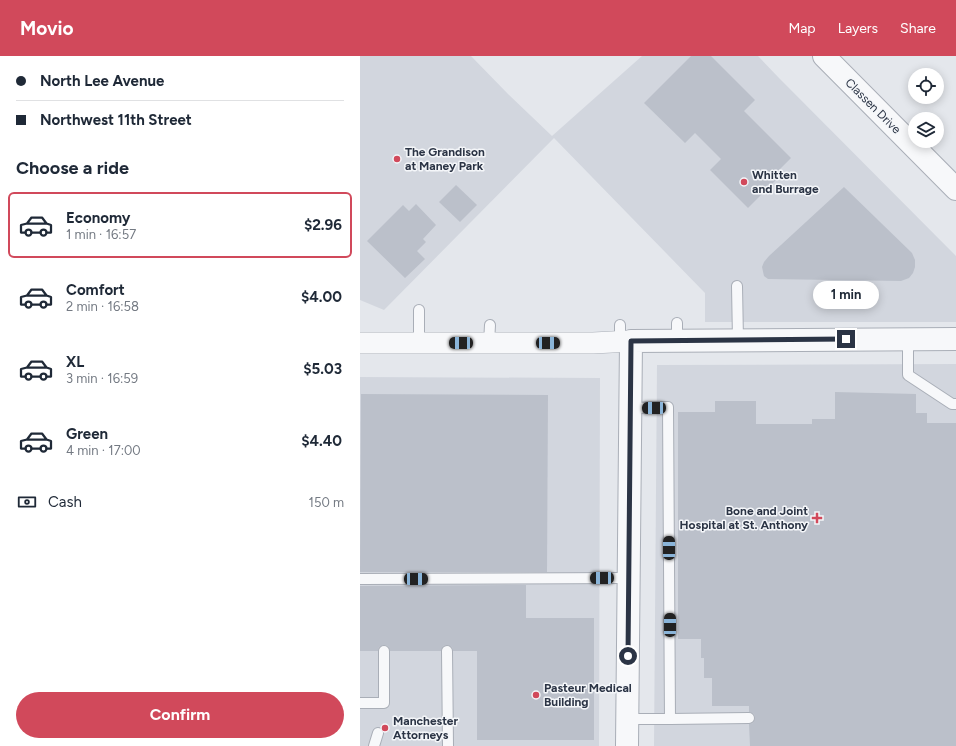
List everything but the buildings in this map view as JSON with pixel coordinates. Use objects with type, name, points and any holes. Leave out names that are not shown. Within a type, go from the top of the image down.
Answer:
[{"type":"street","name":"Classen Drive","points":[[824,56],[956,189]]},
{"type":"street","points":[[360,343],[419,343],[489,334],[593,343],[624,336],[677,331],[738,340],[956,339]]},
{"type":"street","points":[[624,336],[631,408],[627,746]]},
{"type":"lane","points":[[737,286],[738,340]]},
{"type":"lane","points":[[419,310],[419,343]]},
{"type":"lane","points":[[908,339],[908,375],[952,404],[956,404]]},
{"type":"lane","points":[[631,408],[668,408],[670,719]]},
{"type":"lane","points":[[360,579],[385,583],[447,583],[628,578]]},
{"type":"lane","points":[[360,703],[384,703],[384,651]]},
{"type":"lane","points":[[447,651],[448,746]]},
{"type":"lane","points":[[627,719],[749,718]]},
{"type":"lane","points":[[374,746],[378,732]]},
{"type":"shaded area","points":[[360,56],[471,56],[552,136],[642,56],[758,56],[956,256],[956,322],[705,322],[705,293],[554,138],[384,310],[360,300]]},
{"type":"shaded area","points":[[956,364],[956,746],[654,746],[657,365]]},
{"type":"shaded area","points":[[360,377],[600,378],[599,746],[360,746]]},
{"type":"place","name":"The Grandison at Maney Park","points":[[397,159]]},
{"type":"place","name":"Whitten and Burrage","points":[[744,182]]},
{"type":"place","name":"Bone and Joint Hospital at St. Anthony","points":[[817,518]]},
{"type":"place","name":"Pasteur Medical Building","points":[[536,695]]},
{"type":"place","name":"Manchester Attorneys","points":[[385,728]]},
{"type":"route","points":[[628,656],[631,341],[846,339]]}]
